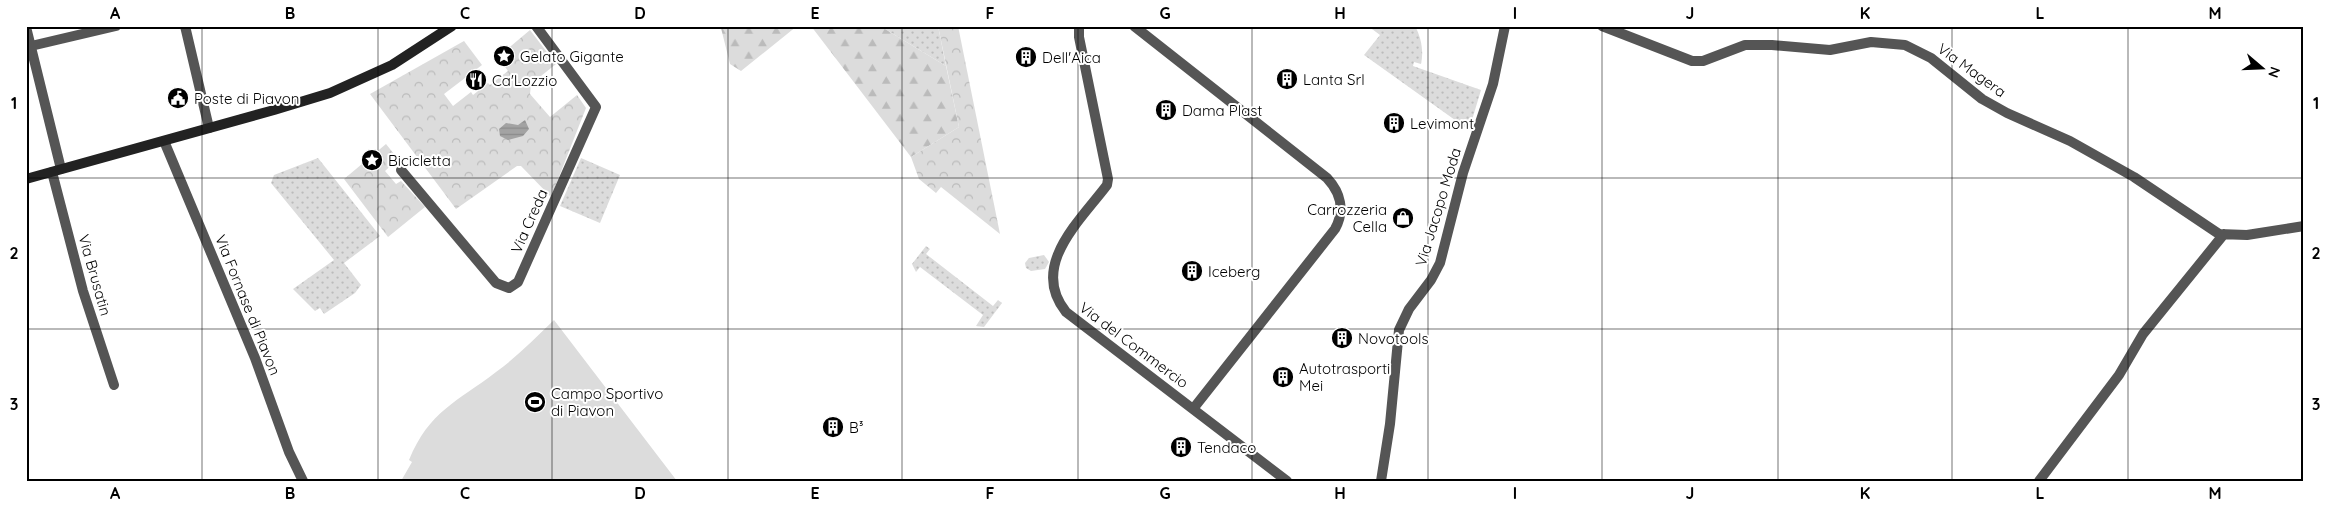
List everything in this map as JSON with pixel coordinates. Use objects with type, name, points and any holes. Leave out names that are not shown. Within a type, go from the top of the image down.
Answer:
[{"type":"main road","points":[[26,179],[303,102],[350,85],[405,58],[452,26]]},
{"type":"street","name":"Via Brusatin","points":[[26,26],[32,46],[83,291],[114,385]]},
{"type":"street","points":[[32,46],[116,26]]},
{"type":"street","points":[[185,26],[209,128]]},
{"type":"street","name":"Via Creda","points":[[401,170],[496,283],[509,288],[518,282],[596,107],[536,26]]},
{"type":"street","name":"Via del Commercio","points":[[1079,26],[1079,37],[1108,179],[1107,185],[1062,244],[1056,255],[1052,271],[1054,288],[1066,312],[1287,481]]},
{"type":"street","points":[[1134,26],[1327,178],[1337,191],[1340,204],[1340,217],[1335,229],[1193,408]]},
{"type":"street","name":"Via Jacopo Moda","points":[[1381,481],[1390,424],[1399,330],[1410,309],[1431,280],[1440,263],[1463,173],[1493,84],[1506,26]]},
{"type":"street","name":"Via Magera","points":[[1602,26],[1692,61],[1703,61],[1745,45],[1772,45],[1830,50],[1870,42],[1906,45],[1931,58],[1970,91],[1992,105],[2070,142],[2118,168],[2219,234],[2247,235],[2304,226]]},
{"type":"street","name":"Via Fornase di Piavon","points":[[164,141],[254,358],[289,452],[303,481]]},
{"type":"street","points":[[2039,481],[2119,375],[2143,334],[2224,234]]},
{"type":"green space","points":[[724,26],[797,26],[741,71],[730,64],[721,28]]},
{"type":"green space","points":[[811,26],[880,26],[946,66],[959,127],[911,157]]},
{"type":"green space","points":[[880,26],[938,26],[946,66]]},
{"type":"green space","points":[[938,26],[958,26],[1000,234],[941,187],[936,193],[919,179],[911,157],[959,127]]},
{"type":"green space","points":[[1368,26],[1415,26],[1420,39],[1422,54],[1421,64],[1414,62],[1413,66],[1481,90],[1469,130],[1364,55],[1380,35]]},
{"type":"green space","points":[[530,30],[556,64],[531,84],[530,94],[550,117],[577,95],[586,108],[551,197],[521,166],[517,166],[456,209],[370,94],[464,41],[482,65],[444,94],[453,106],[471,92],[473,95],[488,83],[490,85],[508,71],[498,57]]},
{"type":"green space","points":[[386,144],[398,159],[385,171],[396,184],[401,181],[425,207],[388,237],[344,179]]},
{"type":"green space","points":[[318,158],[380,236],[344,263],[361,285],[355,293],[324,314],[320,308],[315,311],[293,289],[334,260],[271,183],[274,175]]},
{"type":"green space","points":[[581,158],[620,175],[600,223],[560,206]]},
{"type":"green space","points":[[926,246],[930,249],[926,254],[993,306],[998,300],[1002,303],[984,327],[976,326],[983,315],[920,267],[916,272],[912,264]]},
{"type":"green space","points":[[1044,255],[1049,262],[1045,269],[1031,271],[1026,268],[1025,263],[1029,258]]},
{"type":"green space","name":"Campo Sportivo di Piavon","points":[[554,320],[677,481],[401,481],[412,462],[409,460],[417,443],[435,419],[445,409],[511,360]]},
{"type":"shaded area","points":[[525,120],[529,129],[523,136],[508,140],[500,136],[499,129],[506,123],[518,125]]},
{"type":"place","name":"Gelato Gigante","points":[[504,56]]},
{"type":"place","name":"Dell'Aica","points":[[1026,57]]},
{"type":"place","name":"Lanta Srl","points":[[1287,79]]},
{"type":"place","name":"Ca'Lozzio","points":[[476,80]]},
{"type":"place","name":"Poste di Piavon","points":[[178,98]]},
{"type":"place","name":"Dama Plast","points":[[1166,110]]},
{"type":"place","name":"Levimont","points":[[1394,123]]},
{"type":"place","name":"Bicicletta","points":[[372,160]]},
{"type":"place","name":"Carrozzeria Cella","points":[[1403,218]]},
{"type":"place","name":"Iceberg","points":[[1192,271]]},
{"type":"place","name":"Novotools","points":[[1342,338]]},
{"type":"place","name":"Autotrasporti Mei","points":[[1283,377]]},
{"type":"place","name":"Campo Sportivo di Piavon","points":[[535,402]]},
{"type":"place","name":"B³","points":[[833,427]]},
{"type":"place","name":"Tendaco","points":[[1181,447]]}]
